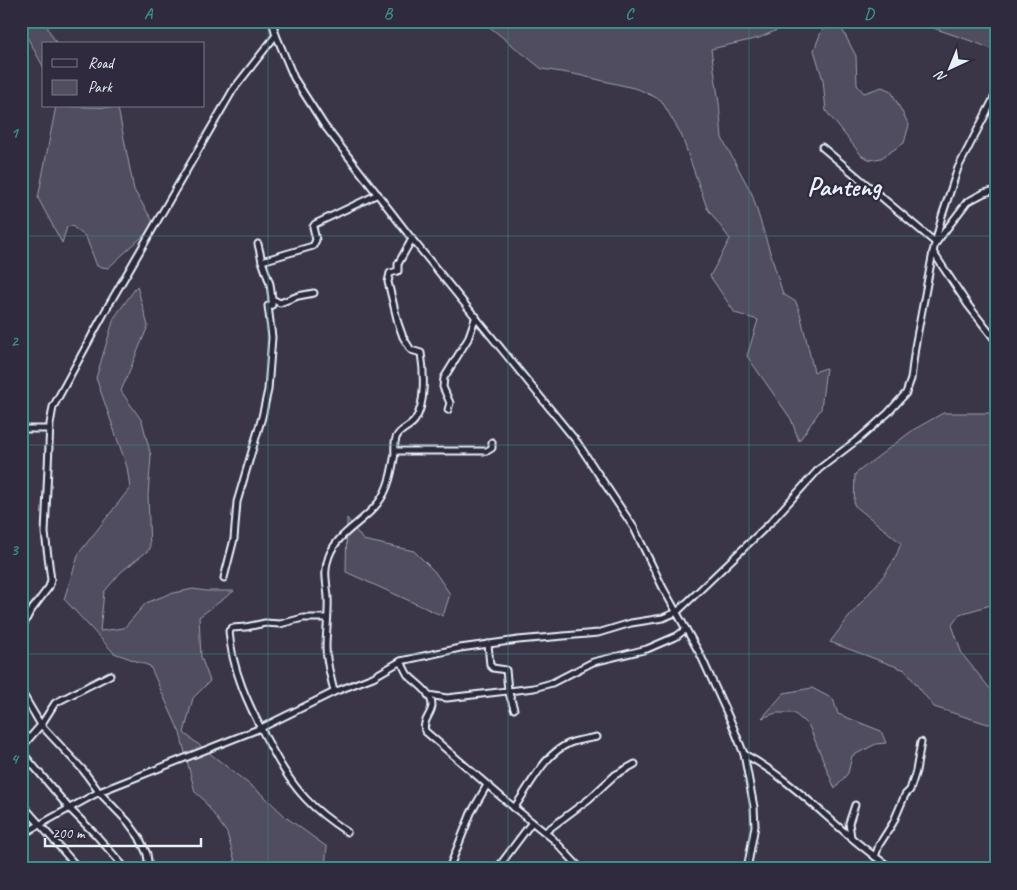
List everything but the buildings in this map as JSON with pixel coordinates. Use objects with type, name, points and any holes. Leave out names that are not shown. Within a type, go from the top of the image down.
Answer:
[{"type":"street","points":[[272,21],[294,78],[324,125],[412,239],[577,442],[634,528],[701,656],[744,754],[754,807],[754,826],[747,869]]},
{"type":"street","points":[[21,630],[30,612],[51,580],[44,533],[49,430],[53,407],[117,290],[233,90],[276,35]]},
{"type":"street","points":[[21,836],[99,792],[261,728],[334,692],[373,677],[401,661],[488,644],[598,633],[631,623],[663,618],[677,612],[770,523],[819,469],[861,436],[897,404],[906,393],[911,379],[915,347],[933,252],[942,216],[958,168],[996,94]]},
{"type":"street","points":[[822,147],[936,243]]},
{"type":"street","points":[[936,243],[967,202],[984,193],[996,190]]},
{"type":"street","points":[[262,261],[313,246],[316,240],[313,227],[315,224],[378,194]]},
{"type":"street","points":[[334,692],[326,648],[328,599],[325,572],[329,556],[338,541],[348,530],[363,519],[377,504],[389,482],[395,451],[395,440],[398,435],[416,420],[424,387],[421,353],[411,350],[403,337],[388,282],[390,274],[398,271],[398,264],[412,239]]},
{"type":"street","points":[[224,578],[234,539],[237,502],[268,390],[272,337],[268,306],[272,304],[272,299],[270,284],[258,244]]},
{"type":"street","points":[[933,252],[968,306],[996,341]]},
{"type":"street","points":[[272,299],[280,303],[298,296],[314,293]]},
{"type":"street","points":[[448,410],[450,403],[443,387],[444,378],[468,339],[476,316]]},
{"type":"street","points":[[21,429],[49,430]]},
{"type":"street","points":[[395,451],[487,451],[492,448],[492,442]]},
{"type":"street","points":[[327,618],[304,618],[280,624],[265,623],[236,627],[229,631],[233,659],[240,682],[250,708],[277,758],[304,798],[320,814],[347,832]]},
{"type":"street","points":[[428,695],[447,698],[534,688],[552,683],[593,662],[647,649],[677,636],[686,629]]},
{"type":"street","points":[[488,644],[490,665],[494,668],[506,670],[508,690],[514,708]]},
{"type":"street","points":[[401,661],[410,677],[428,695],[432,706],[423,726],[425,732],[514,808],[546,832],[581,869]]},
{"type":"street","points":[[110,676],[55,703],[41,725],[21,749],[69,808],[126,869]]},
{"type":"street","points":[[21,691],[41,725],[83,770],[99,792],[139,837],[147,854],[149,869]]},
{"type":"street","points":[[514,808],[551,756],[570,744],[597,737]]},
{"type":"street","points":[[875,857],[879,845],[893,823],[905,795],[910,790],[916,771],[921,742]]},
{"type":"street","points":[[744,754],[769,768],[851,838],[893,869]]},
{"type":"street","points":[[546,832],[589,799],[615,775],[635,764]]},
{"type":"street","points":[[449,869],[471,813],[487,785]]},
{"type":"street","points":[[21,803],[79,869]]},
{"type":"street","points":[[851,838],[849,823],[855,805]]},
{"type":"street","points":[[496,869],[532,822]]},
{"type":"street","points":[[21,857],[32,869]]},
{"type":"green space","points":[[21,21],[48,21],[48,29],[56,42],[42,42],[42,64],[21,26]]},
{"type":"green space","points":[[482,21],[805,21],[786,26],[759,38],[711,49],[722,138],[752,194],[783,294],[796,302],[814,372],[826,368],[821,409],[799,441],[791,419],[747,356],[758,320],[735,313],[710,276],[730,239],[707,208],[681,134],[661,100],[638,89],[574,74],[542,69]]},
{"type":"green space","points":[[913,21],[996,21],[996,51],[977,43]]},
{"type":"green space","points":[[837,24],[843,31],[856,56],[857,85],[864,93],[882,87],[891,91],[909,125],[904,143],[881,158],[871,160],[862,156],[826,111],[823,80],[814,50],[821,32],[827,25]]},
{"type":"green space","points":[[56,108],[118,108],[134,190],[155,225],[108,268],[97,266],[86,237],[72,226],[67,227],[62,243],[38,198]]},
{"type":"green space","points":[[137,286],[148,326],[121,391],[142,421],[151,456],[148,495],[150,549],[121,572],[104,592],[100,631],[124,628],[146,603],[169,594],[193,589],[234,591],[199,617],[201,657],[210,681],[193,698],[184,733],[264,796],[287,818],[327,847],[325,866],[318,869],[237,869],[227,833],[202,798],[195,792],[180,733],[150,666],[114,653],[64,599],[79,553],[130,488],[127,467],[96,378],[114,318]]},
{"type":"green space","points":[[943,413],[991,413],[996,425],[996,607],[994,604],[960,614],[952,625],[962,654],[996,696],[996,723],[988,724],[934,707],[905,670],[830,642],[887,571],[901,543],[854,505],[855,474],[913,430]]},
{"type":"green space","points":[[347,518],[363,540],[414,551],[435,572],[450,594],[443,616],[346,572]]},
{"type":"green space","points":[[812,688],[833,699],[838,714],[881,731],[886,743],[876,744],[852,756],[848,773],[835,789],[809,726],[794,713],[776,713],[762,718],[784,693]]},
{"type":"district","name":"Panteng","points":[[844,186]]}]
